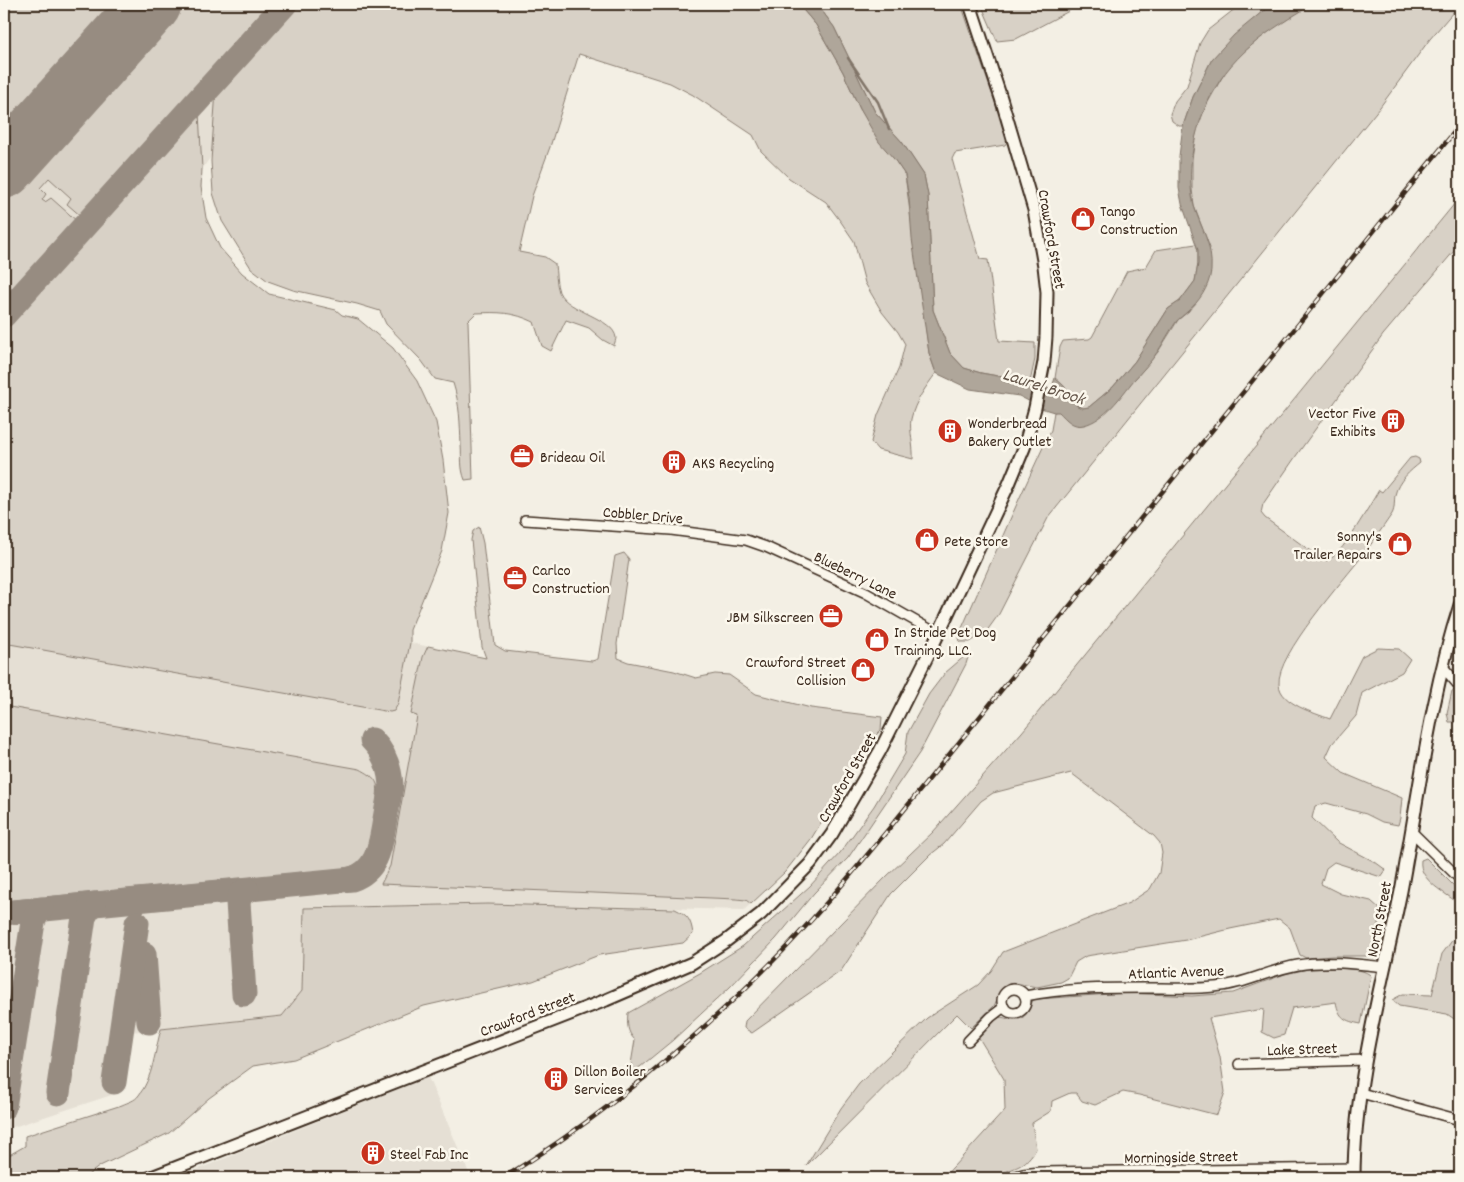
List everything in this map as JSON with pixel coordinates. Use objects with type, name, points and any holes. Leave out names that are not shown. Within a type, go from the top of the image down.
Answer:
[{"type":"main road","name":"Crawford Street","points":[[149,1178],[692,963],[726,941],[761,914],[810,864],[832,834],[880,751],[1009,484],[1024,448],[1035,408],[1041,375],[1046,337],[1047,292],[1038,230],[1028,185],[1016,145],[970,4]]},
{"type":"main road","name":"North Street","points":[[1354,1173],[1366,1060],[1443,667],[1460,608]]},
{"type":"street","name":"Cobbler Drive","points":[[525,520],[688,532],[746,540],[759,544]]},
{"type":"street","name":"Blueberry Lane","points":[[759,544],[866,593],[938,634]]},
{"type":"street","points":[[1443,667],[1460,687]]},
{"type":"street","points":[[1412,832],[1460,879]]},
{"type":"street","name":"Atlantic Avenue","points":[[968,1041],[991,1017],[1004,1007],[1002,1000],[1008,991],[1019,990],[1025,996],[1090,988],[1187,989],[1245,982],[1288,967],[1307,964],[1340,963],[1385,967]]},
{"type":"street","points":[[1004,1007],[1012,1013],[1020,1012],[1026,1003],[1025,996]]},
{"type":"street","name":"Lake Street","points":[[1239,1064],[1366,1060]]},
{"type":"street","points":[[1361,1093],[1460,1120]]},
{"type":"street","name":"Morningside Street","points":[[1010,1178],[1040,1172],[1093,1175],[1354,1173]]},
{"type":"shaded area","points":[[4,4],[310,4],[253,96],[4,451]]},
{"type":"shaded area","points":[[4,4],[123,4],[4,136]]},
{"type":"shaded area","points":[[180,4],[271,4],[230,54],[82,217],[67,204],[71,198],[49,178],[40,188],[46,194],[42,200],[45,202],[51,198],[78,222],[4,301],[4,199]]},
{"type":"shaded area","points":[[296,4],[798,4],[816,25],[843,72],[860,109],[905,175],[929,353],[936,373],[918,400],[911,419],[913,459],[878,450],[871,442],[878,415],[899,368],[905,344],[882,312],[865,283],[854,241],[826,202],[789,178],[761,151],[753,135],[693,95],[670,83],[579,54],[550,147],[532,196],[519,252],[545,257],[555,264],[558,289],[564,299],[571,305],[608,325],[616,338],[614,346],[603,340],[589,328],[566,320],[551,351],[542,346],[534,322],[506,313],[476,313],[468,321],[473,479],[465,480],[462,467],[458,406],[453,383],[435,379],[421,360],[386,324],[380,311],[293,290],[268,281],[251,268],[222,221],[213,193],[211,161],[216,91]]},
{"type":"shaded area","points":[[798,4],[817,4],[834,27],[875,112],[902,142],[924,175],[928,195],[933,310],[950,353],[964,368],[981,373],[1038,383],[1051,390],[1055,378],[1064,386],[1077,406],[1083,408],[1089,407],[1113,387],[1135,361],[1168,309],[1180,301],[1195,281],[1198,250],[1182,204],[1179,188],[1179,156],[1183,126],[1193,97],[1212,59],[1234,35],[1263,11],[1278,4],[1313,4],[1280,24],[1251,46],[1226,72],[1215,88],[1201,118],[1194,142],[1191,168],[1194,206],[1210,253],[1211,271],[1208,283],[1199,299],[1176,322],[1152,359],[1118,400],[1099,418],[1080,426],[1070,422],[1059,412],[1044,409],[1019,396],[970,389],[936,373],[929,353],[912,239],[905,175],[879,142],[816,25]]},
{"type":"shaded area","points":[[817,4],[961,4],[1008,140],[1005,145],[955,153],[952,159],[980,259],[988,260],[999,341],[1035,343],[1035,359],[1030,382],[964,368],[950,353],[933,310],[928,196],[924,175],[902,142],[875,112],[834,27]]},
{"type":"shaded area","points":[[981,4],[1076,4],[1069,11],[1016,39],[997,41]]},
{"type":"shaded area","points":[[1241,4],[1278,4],[1263,11],[1212,59],[1193,97],[1183,126],[1179,126],[1172,121],[1170,114],[1175,101],[1187,86],[1200,43],[1208,30]]},
{"type":"shaded area","points":[[1313,4],[1460,4],[1430,39],[1380,107],[1048,518],[999,614],[986,632],[970,642],[960,642],[959,637],[962,628],[1051,430],[1054,412],[1059,411],[1067,420],[1135,379],[1158,352],[1178,320],[1189,311],[1210,248],[1194,206],[1192,189],[1192,159],[1197,127],[1207,104],[1228,67],[1241,54],[1277,24]]},
{"type":"shaded area","points":[[199,112],[201,187],[206,218],[220,248],[242,273],[269,294],[336,310],[342,315],[358,319],[393,348],[417,381],[436,422],[443,460],[449,513],[442,551],[410,630],[410,643],[398,704],[394,711],[390,712],[4,643],[4,328]]},
{"type":"shaded area","points":[[1460,197],[1460,244],[1383,335],[1263,504],[1261,513],[1265,518],[1323,560],[1328,560],[1343,547],[1379,490],[1382,492],[1410,458],[1415,457],[1419,459],[1420,463],[1408,473],[1399,485],[1395,495],[1392,514],[1367,550],[1299,637],[1281,671],[1279,684],[1285,697],[1299,707],[1330,719],[1362,656],[1378,648],[1399,649],[1410,659],[1402,672],[1362,693],[1356,716],[1332,744],[1326,757],[1343,773],[1402,798],[1398,825],[1382,822],[1366,814],[1326,803],[1315,806],[1312,818],[1337,842],[1386,870],[1381,877],[1334,862],[1326,868],[1321,884],[1341,894],[1371,901],[1380,909],[1377,941],[1373,952],[1369,956],[1306,958],[1300,955],[1290,928],[1279,919],[1186,940],[1086,956],[1076,962],[1068,978],[1061,982],[1037,987],[1015,983],[1008,984],[1001,991],[994,1006],[971,1028],[957,1014],[806,1166],[841,1108],[859,1084],[927,1018],[978,985],[991,971],[1003,952],[1129,903],[1150,889],[1159,873],[1162,853],[1160,843],[1154,836],[1071,773],[993,793],[981,801],[944,844],[930,855],[891,894],[841,971],[752,1033],[744,1028],[745,1021],[886,877],[933,832],[1022,732]]},
{"type":"shaded area","points":[[1196,244],[1198,264],[1195,281],[1180,301],[1168,309],[1135,361],[1113,387],[1089,407],[1083,408],[1076,405],[1064,386],[1055,378],[1060,347],[1063,341],[1089,339],[1092,337],[1127,271],[1146,267],[1156,250]]},
{"type":"shaded area","points":[[479,527],[483,543],[495,645],[505,651],[592,661],[598,659],[615,556],[624,553],[629,559],[617,644],[618,658],[696,678],[715,674],[729,675],[756,694],[811,708],[882,717],[881,730],[858,754],[831,806],[811,839],[785,872],[751,904],[746,900],[736,899],[381,884],[390,866],[417,716],[411,714],[423,657],[428,646],[486,658],[482,647],[471,540],[473,531]]},
{"type":"shaded area","points":[[4,570],[363,633],[459,653],[733,703],[850,771],[811,839],[785,872],[744,910],[488,904],[304,908],[302,991],[282,1016],[131,1032],[125,1085],[118,1093],[4,1130]]},
{"type":"shaded area","points":[[969,654],[966,664],[920,752],[848,858],[814,893],[776,939],[730,987],[673,1040],[640,1067],[632,1071],[631,1064],[635,1040],[628,1028],[628,1013],[700,973],[743,946],[810,886],[840,853],[874,806],[905,754],[908,732],[929,694],[945,673]]},
{"type":"shaded area","points":[[1455,690],[1460,695],[1460,722],[1449,722],[1447,713],[1452,691]]},
{"type":"shaded area","points":[[4,706],[360,769],[374,779],[378,790],[365,854],[357,863],[338,869],[4,901]]},
{"type":"shaded area","points":[[1426,858],[1460,892],[1460,905],[1434,886],[1424,874],[1421,860]]},
{"type":"shaded area","points":[[488,904],[675,909],[688,918],[693,934],[683,943],[599,955],[533,981],[424,1006],[294,1059],[253,1066],[209,1098],[169,1133],[100,1166],[88,1175],[88,1178],[4,1178],[4,1158],[25,1146],[25,1136],[122,1105],[137,1097],[144,1088],[151,1072],[161,1029],[282,1016],[302,991],[304,908]]},
{"type":"shaded area","points":[[1460,930],[1460,1023],[1447,1014],[1399,1006],[1392,1000],[1403,994],[1432,995],[1442,954]]},
{"type":"shaded area","points":[[1308,969],[1351,969],[1359,970],[1371,976],[1361,1024],[1344,1018],[1339,1012],[1336,1002],[1292,1008],[1284,1035],[1274,1038],[1262,1032],[1264,1009],[1209,1018],[1220,1057],[1225,1092],[1217,1115],[1123,1092],[1095,1105],[1082,1101],[1076,1093],[1070,1093],[1052,1101],[1051,1111],[1032,1123],[1036,1149],[1021,1165],[995,1178],[943,1178],[1005,1110],[1004,1079],[979,1038],[995,1019],[1001,1017],[1020,1019],[1026,1015],[1033,1000],[1037,999],[1125,993],[1192,996],[1233,993],[1285,974]]},
{"type":"shaded area","points":[[428,1077],[471,1178],[180,1178],[181,1176]]},
{"type":"waterway","name":"Laurel Brook","points":[[848,58],[878,102],[889,129]]},
{"type":"taxiway","points":[[4,315],[285,4]]},
{"type":"taxiway","points":[[4,913],[352,879],[367,870],[379,850],[391,786],[386,761],[372,740]]},
{"type":"taxiway","points":[[244,994],[238,902],[241,894],[247,890]]},
{"type":"taxiway","points":[[58,1093],[84,917],[94,904]]},
{"type":"taxiway","points":[[4,1107],[33,922],[41,909]]},
{"type":"taxiway","points":[[114,1082],[137,923]]},
{"type":"taxiway","points":[[144,954],[149,1022]]},
{"type":"runway","points":[[4,168],[151,4]]},
{"type":"railway","points":[[503,1178],[609,1106],[675,1052],[739,995],[800,933],[887,831],[1460,125]]},
{"type":"place","name":"Tango Construction","points":[[1083,219]]},
{"type":"place","name":"Vector Five Exhibits","points":[[1393,421]]},
{"type":"place","name":"Wonderbread Bakery Outlet","points":[[950,431]]},
{"type":"place","name":"Brideau Oil","points":[[522,456]]},
{"type":"place","name":"AKS Recycling","points":[[674,462]]},
{"type":"place","name":"Pete Store","points":[[927,540]]},
{"type":"place","name":"Sonny's Trailer Repairs","points":[[1400,544]]},
{"type":"place","name":"Carlco Construction","points":[[515,578]]},
{"type":"place","name":"JBM Silkscreen","points":[[831,616]]},
{"type":"place","name":"In Stride Pet Dog Training, LLC.","points":[[877,640]]},
{"type":"place","name":"Crawford Street Collision","points":[[863,670]]},
{"type":"place","name":"Dillon Boiler Services","points":[[556,1079]]},
{"type":"place","name":"Steel Fab Inc","points":[[373,1153]]}]
